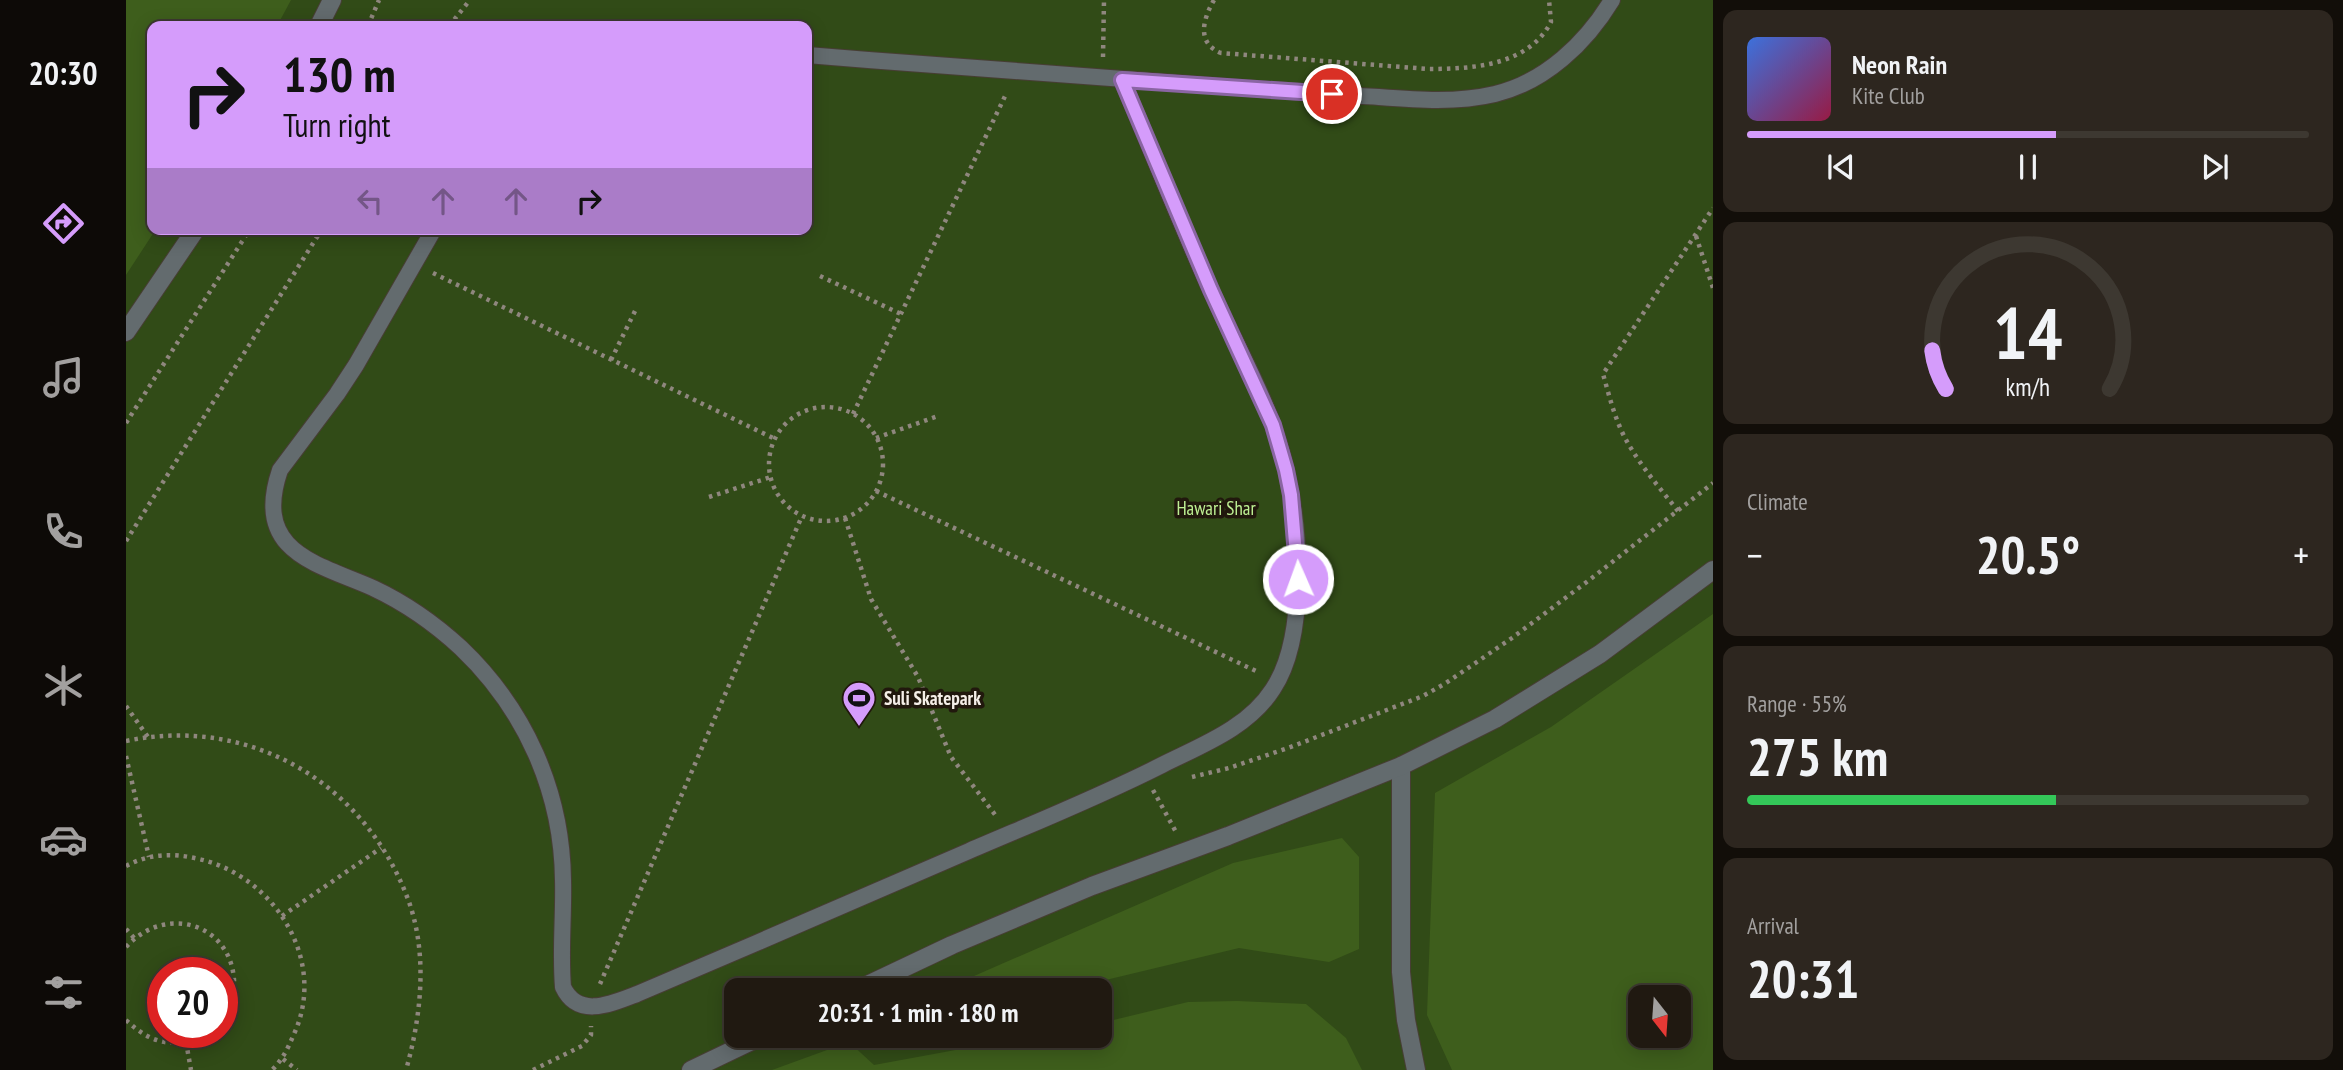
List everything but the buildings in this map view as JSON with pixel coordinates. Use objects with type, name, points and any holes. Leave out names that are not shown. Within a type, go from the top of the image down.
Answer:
[{"type":"street","points":[[321,21],[332,0]]},
{"type":"street","points":[[126,332],[191,235]]},
{"type":"street","points":[[882,978],[952,945],[1092,886],[1401,766],[1495,719],[1600,654],[1713,570]]},
{"type":"street","points":[[1401,766],[1401,972],[1406,1020],[1416,1070]]},
{"type":"street","points":[[691,1070],[737,1048]]},
{"type":"lane","points":[[812,55],[1102,79],[1410,99],[1464,100],[1511,89],[1552,66],[1586,36],[1612,0]]},
{"type":"lane","points":[[431,235],[337,394],[280,470],[273,500],[277,527],[282,537],[302,557],[382,593],[430,622],[489,677],[515,710],[545,775],[561,845],[564,880],[563,987],[574,1002],[591,1007],[612,1003],[1116,788],[1233,728],[1252,713],[1278,681],[1292,638],[1298,579],[1294,519],[1280,447],[1260,395],[1211,290],[1122,80]]},
{"type":"path","points":[[370,21],[379,0]]},
{"type":"path","points":[[454,21],[470,0]]},
{"type":"path","points":[[1102,79],[1104,0]]},
{"type":"path","points":[[1213,0],[1204,20],[1203,36],[1209,46],[1221,53],[1428,69],[1460,69],[1504,60],[1524,52],[1536,43],[1551,22],[1549,0]]},
{"type":"path","points":[[853,414],[1016,73]]},
{"type":"path","points":[[1678,511],[1640,463],[1625,438],[1603,374],[1713,208]]},
{"type":"path","points":[[126,423],[246,235]]},
{"type":"path","points":[[126,541],[318,235]]},
{"type":"path","points":[[1696,235],[1713,288]]},
{"type":"path","points":[[414,264],[775,439]]},
{"type":"path","points":[[820,276],[901,314]]},
{"type":"path","points":[[611,360],[636,309]]},
{"type":"path","points":[[836,408],[863,421],[876,438],[883,463],[876,491],[865,506],[845,518],[820,521],[802,516],[782,500],[771,477],[769,460],[775,439],[788,422],[811,410],[836,408]]},
{"type":"path","points":[[876,438],[938,416]]},
{"type":"path","points":[[709,497],[771,477]]},
{"type":"path","points":[[1183,779],[1229,768],[1288,748],[1423,696],[1447,683],[1512,638],[1713,483]]},
{"type":"path","points":[[876,491],[1278,681]]},
{"type":"path","points":[[533,1070],[582,1046],[591,1035],[591,1007],[802,516]]},
{"type":"path","points":[[845,518],[871,599],[918,677],[951,758],[1010,834]]},
{"type":"path","points":[[126,706],[148,737]]},
{"type":"path","points":[[126,741],[148,737],[214,737],[277,755],[329,788],[357,816],[381,848],[409,903],[418,943],[421,988],[415,1037],[405,1070]]},
{"type":"path","points":[[126,756],[149,856]]},
{"type":"path","points":[[1116,788],[1151,786],[1186,851]]},
{"type":"path","points":[[282,916],[381,848]]},
{"type":"path","points":[[126,866],[149,856],[183,855],[229,868],[267,896],[282,916],[296,942],[303,971],[304,999],[298,1027],[283,1059],[272,1070]]},
{"type":"path","points":[[126,947],[142,932],[160,924],[181,923],[201,928],[218,940],[229,957]]},
{"type":"path","points":[[126,929],[135,939]]},
{"type":"path","points":[[126,1020],[139,1033],[147,1037]]},
{"type":"path","points":[[187,1048],[191,1070]]},
{"type":"path","points":[[283,1059],[297,1070]]},
{"type":"green space","name":"Hawari Shar","points":[[126,0],[1713,0],[1713,1070],[126,1070]]},
{"type":"green space","points":[[126,0],[291,0],[280,21],[147,21],[147,235],[152,235],[126,275]]},
{"type":"green space","points":[[1713,614],[1713,1070],[1452,1070],[1427,1015],[1435,793],[1551,727]]},
{"type":"green space","points":[[1342,838],[1359,857],[1359,949],[1329,962],[1239,948],[1112,978],[969,978],[1233,863]]},
{"type":"green space","points":[[1188,1002],[1306,1004],[1346,1038],[1362,1070],[772,1070],[832,1048],[856,1048],[874,1065],[967,1048],[1112,1048],[1112,1020]]},
{"type":"place","name":"Suli Skatepark","points":[[859,728]]},
{"type":"route","points":[[1298,579],[1291,495],[1273,425],[1211,290],[1122,80],[1332,94]]}]
